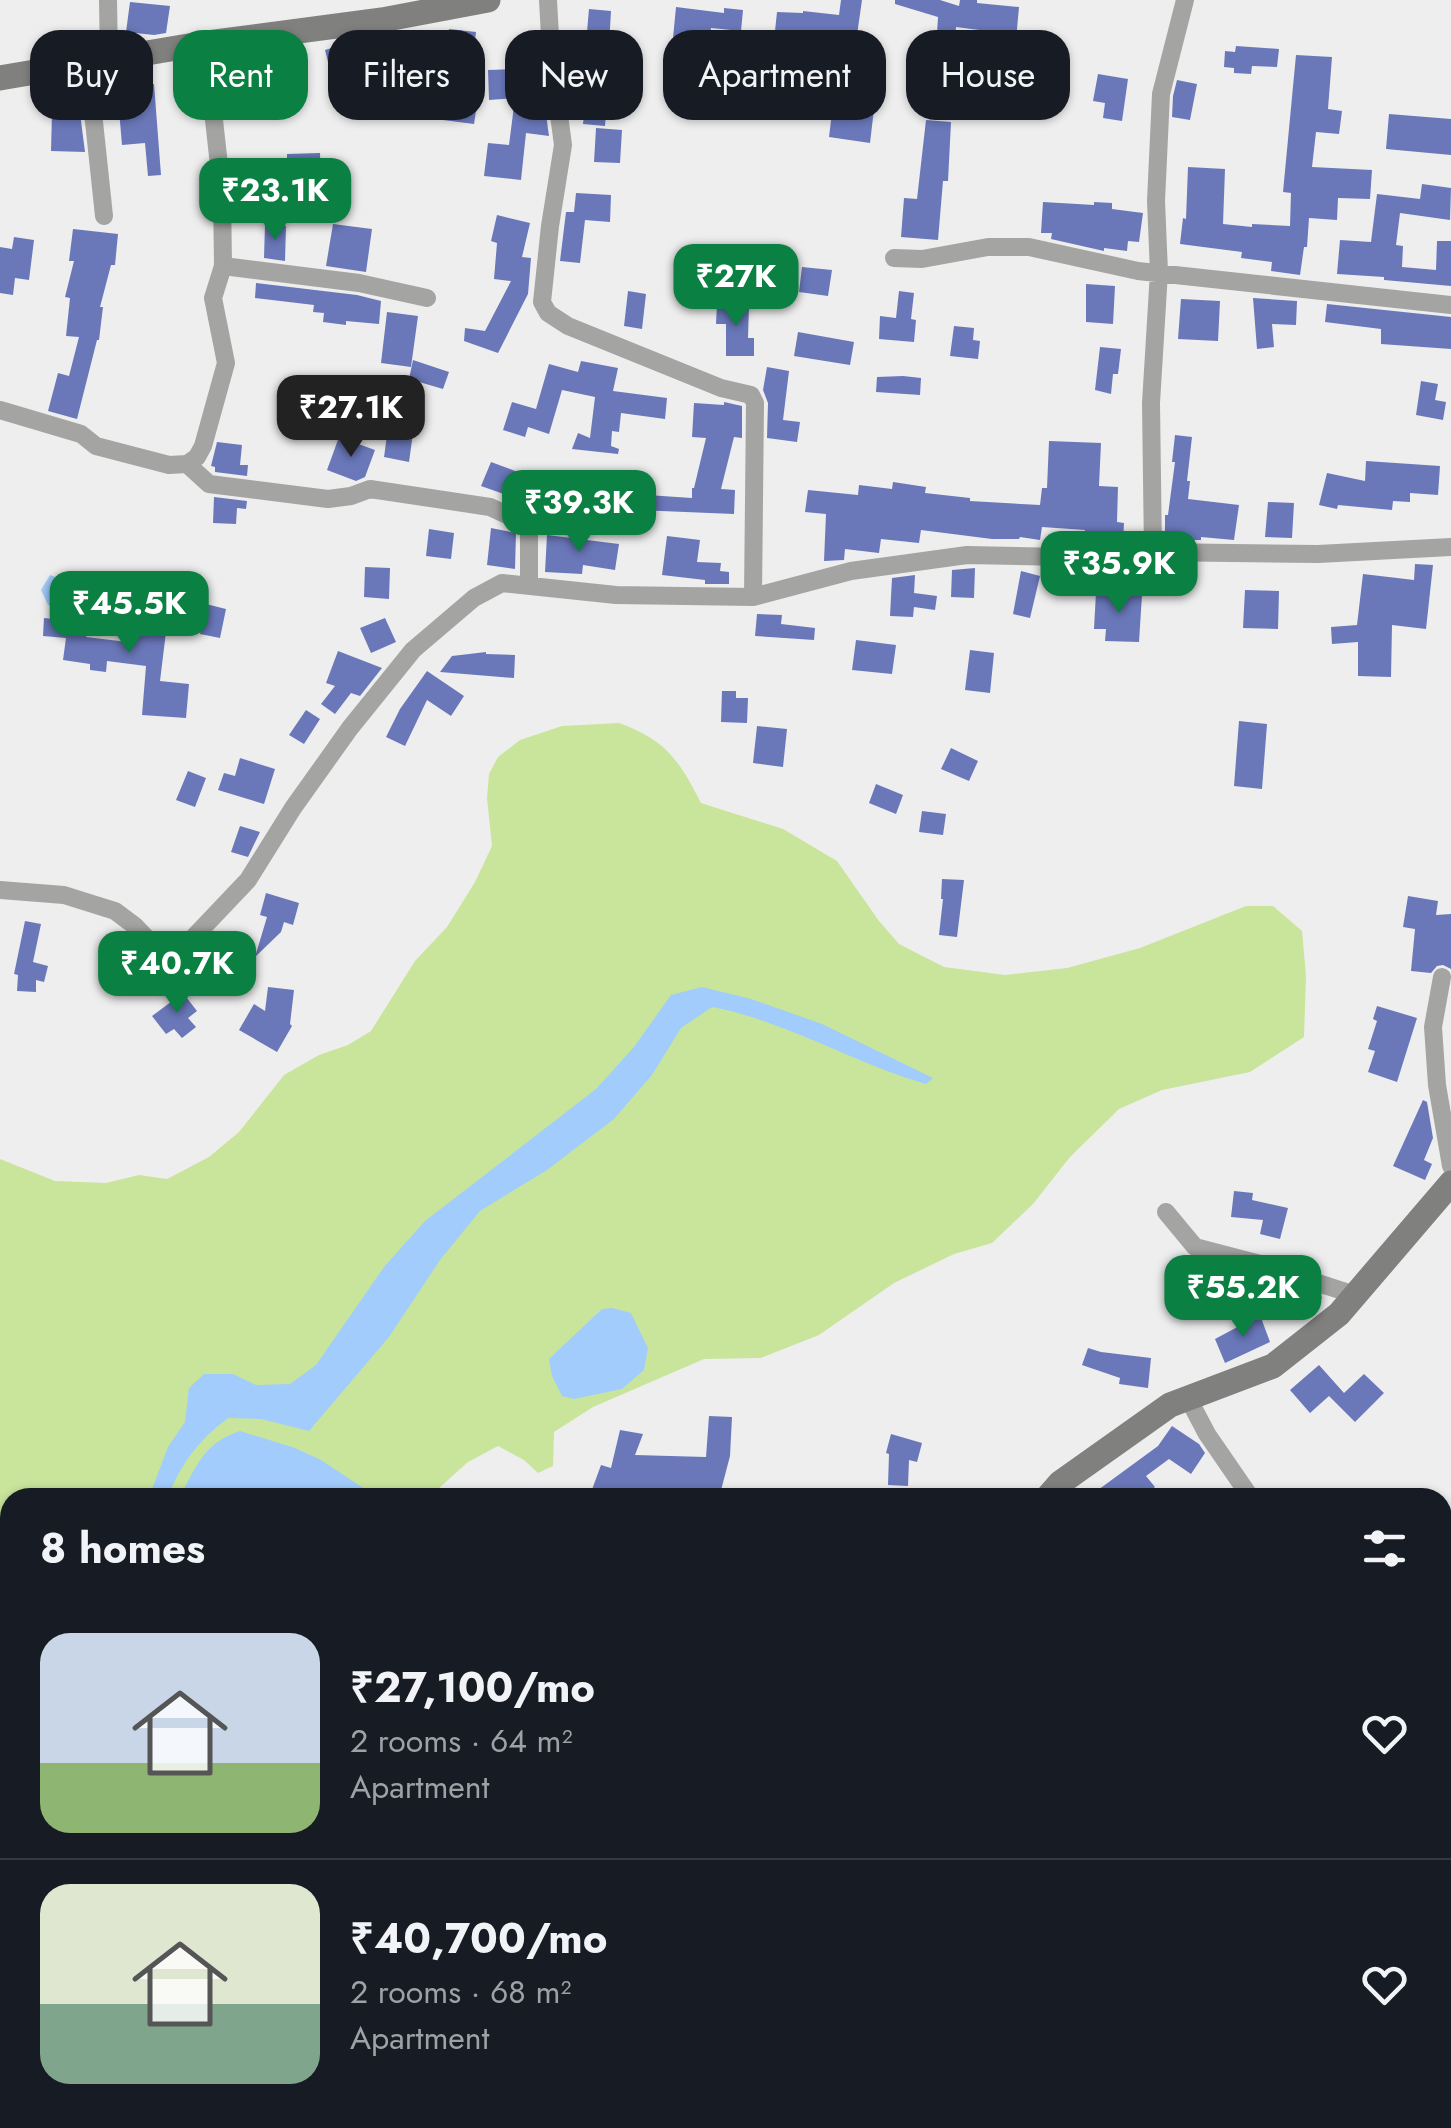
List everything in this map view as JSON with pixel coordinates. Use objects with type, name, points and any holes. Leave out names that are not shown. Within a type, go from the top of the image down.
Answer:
[{"type":"main road","points":[[306,30],[488,0]]},
{"type":"main road","points":[[0,78],[30,73]]},
{"type":"main road","points":[[1066,1488],[1170,1405],[1273,1366],[1339,1314],[1451,1183]]},
{"type":"street","points":[[103,30],[108,0]]},
{"type":"street","points":[[548,0],[563,144],[542,302],[548,313],[568,326],[720,388],[751,395],[755,404],[753,597]]},
{"type":"street","points":[[1152,552],[1150,403],[1159,272],[1156,201],[1160,94],[1185,0]]},
{"type":"street","points":[[100,120],[104,216]]},
{"type":"street","points":[[0,410],[80,434],[96,446],[169,465],[187,464],[196,457],[203,446],[226,363],[213,298],[223,266],[222,192],[214,120]]},
{"type":"street","points":[[894,258],[922,259],[988,247],[1029,247],[1138,270],[1451,305]]},
{"type":"street","points":[[223,266],[359,283],[427,298]]},
{"type":"street","points":[[187,464],[209,484],[328,499],[370,489],[490,507],[529,525],[529,585]]},
{"type":"street","points":[[0,890],[64,895],[116,911],[162,948],[176,948],[192,940],[248,880],[350,728],[413,650],[474,598],[502,583],[616,595],[753,597],[851,571],[967,555],[1318,554],[1451,547]]},
{"type":"street","points":[[1442,977],[1433,1027],[1451,1166]]},
{"type":"street","points":[[1166,1212],[1196,1247],[1354,1296]]},
{"type":"street","points":[[1188,1398],[1244,1488]]},
{"type":"green space","points":[[619,723],[649,737],[669,753],[701,803],[783,829],[837,861],[899,944],[944,967],[1005,975],[1067,968],[1140,948],[1246,906],[1273,906],[1302,931],[1306,976],[1304,1037],[1250,1072],[1162,1090],[1119,1109],[992,1243],[954,1254],[894,1283],[819,1335],[761,1358],[704,1359],[593,1407],[554,1432],[553,1466],[538,1473],[498,1446],[468,1462],[439,1488],[0,1488],[0,1159],[55,1181],[106,1183],[139,1175],[167,1179],[209,1157],[239,1132],[284,1075],[371,1031],[415,961],[447,927],[492,846],[487,798],[489,774],[498,757],[520,740],[562,726]]},
{"type":"water","points":[[50,575],[74,584],[86,578],[89,596],[75,609],[48,605],[41,590]]},
{"type":"water","points":[[702,987],[751,999],[822,1024],[933,1078],[926,1084],[766,1022],[712,1007],[681,1028],[652,1075],[614,1119],[547,1170],[480,1211],[440,1260],[389,1337],[309,1431],[261,1419],[228,1418],[192,1453],[172,1488],[152,1488],[168,1447],[185,1422],[189,1388],[204,1374],[233,1374],[256,1385],[290,1384],[316,1365],[384,1267],[425,1221],[596,1089],[634,1047],[671,995]]},
{"type":"water","points":[[602,1309],[631,1313],[648,1348],[644,1370],[622,1389],[574,1399],[562,1396],[549,1359]]},
{"type":"water","points":[[240,1431],[295,1448],[363,1488],[185,1488],[210,1449]]},
{"type":"building","points":[[841,0],[862,0],[858,30],[775,30],[777,12],[839,15]]},
{"type":"building","points":[[895,0],[940,0],[959,6],[960,0],[977,0],[1019,7],[1017,30],[937,30],[938,17],[895,4]]},
{"type":"building","points":[[130,2],[170,6],[166,33],[126,30]]},
{"type":"building","points":[[676,7],[724,13],[724,8],[743,10],[741,30],[674,30]]},
{"type":"building","points":[[589,9],[611,11],[610,30],[587,30]]},
{"type":"building","points":[[1236,46],[1279,49],[1277,67],[1252,66],[1251,74],[1234,73],[1234,68],[1224,67],[1225,51],[1235,52]]},
{"type":"building","points":[[1296,55],[1332,57],[1328,109],[1342,111],[1339,134],[1316,132],[1312,167],[1372,170],[1370,199],[1338,198],[1337,220],[1309,218],[1300,275],[1271,271],[1272,262],[1241,258],[1242,252],[1180,244],[1183,218],[1186,219],[1188,167],[1225,169],[1223,224],[1290,226],[1291,193],[1283,192]]},
{"type":"building","points":[[505,69],[505,99],[489,100],[488,70]]},
{"type":"building","points":[[1098,74],[1128,79],[1122,121],[1103,118],[1105,103],[1093,101]]},
{"type":"building","points":[[1177,80],[1197,84],[1190,120],[1172,117]]},
{"type":"building","points":[[153,84],[161,175],[148,176],[145,143],[122,145],[120,120],[153,120]]},
{"type":"building","points":[[1389,114],[1451,119],[1451,155],[1386,149]]},
{"type":"building","points":[[52,120],[81,120],[85,152],[51,151]]},
{"type":"building","points":[[443,120],[475,120],[474,124]]},
{"type":"building","points":[[512,120],[547,120],[549,136],[526,133],[521,180],[484,176],[488,143],[509,145]]},
{"type":"building","points":[[583,120],[605,120],[605,126],[583,124]]},
{"type":"building","points":[[831,120],[873,120],[870,143],[829,137]]},
{"type":"building","points":[[926,120],[951,122],[948,181],[943,181],[938,240],[901,237],[904,198],[917,199]]},
{"type":"building","points":[[596,128],[622,130],[620,163],[594,162]]},
{"type":"building","points":[[320,153],[321,187],[287,188],[287,154]]},
{"type":"building","points":[[1422,184],[1451,188],[1450,220],[1400,213],[1396,245],[1403,246],[1402,267],[1436,270],[1437,241],[1451,241],[1451,286],[1337,274],[1340,240],[1371,242],[1377,194],[1420,199]]},
{"type":"building","points":[[576,193],[611,195],[610,222],[585,220],[580,263],[560,261],[566,212],[574,212]]},
{"type":"building","points":[[1043,202],[1112,203],[1112,209],[1143,213],[1139,242],[1128,241],[1127,251],[1104,251],[1051,239],[1052,233],[1041,233]]},
{"type":"building","points":[[497,215],[530,223],[522,257],[531,258],[528,294],[498,353],[464,341],[465,328],[485,331],[511,281],[494,279],[497,243],[491,241]]},
{"type":"building","points":[[333,224],[372,229],[366,272],[326,266]]},
{"type":"building","points":[[265,225],[286,226],[285,261],[264,258]]},
{"type":"building","points":[[73,229],[118,234],[115,265],[111,265],[100,307],[99,340],[77,419],[48,411],[58,373],[69,376],[79,337],[66,336],[70,298],[65,297],[74,261],[69,261]]},
{"type":"building","points":[[14,237],[34,240],[29,280],[15,278],[13,295],[0,293],[0,247],[12,249]]},
{"type":"building","points":[[802,267],[832,270],[828,296],[799,292]]},
{"type":"building","points":[[256,283],[381,301],[379,324],[323,322],[324,313],[313,312],[314,305],[255,298]]},
{"type":"building","points":[[1086,284],[1115,286],[1113,324],[1086,322]]},
{"type":"building","points":[[628,291],[646,294],[642,329],[624,326]]},
{"type":"building","points":[[899,291],[914,293],[914,342],[879,339],[880,316],[896,318]]},
{"type":"building","points":[[1253,298],[1297,301],[1296,325],[1272,324],[1274,347],[1257,349]]},
{"type":"building","points":[[1181,299],[1220,301],[1218,341],[1178,339]]},
{"type":"building","points":[[717,303],[749,305],[748,338],[754,338],[754,356],[726,356],[726,324],[716,324]]},
{"type":"building","points":[[1327,304],[1451,317],[1451,349],[1381,344],[1381,329],[1325,322]]},
{"type":"building","points":[[387,312],[418,316],[411,367],[381,363]]},
{"type":"building","points":[[954,326],[974,328],[973,340],[980,341],[978,359],[950,356]]},
{"type":"building","points":[[798,332],[854,342],[850,365],[794,356]]},
{"type":"building","points":[[1100,347],[1121,349],[1111,394],[1095,390]]},
{"type":"building","points":[[413,360],[449,372],[443,389],[409,379]]},
{"type":"building","points":[[581,361],[618,368],[613,391],[667,398],[665,419],[621,413],[619,432],[612,431],[611,446],[619,449],[618,454],[572,449],[578,433],[590,438],[595,397],[562,390],[549,434],[528,427],[525,437],[503,430],[512,402],[536,409],[549,364],[578,372]]},
{"type":"building","points":[[767,367],[789,371],[783,420],[800,422],[797,442],[767,438],[768,403],[763,390]]},
{"type":"building","points":[[877,377],[921,378],[920,395],[876,392]]},
{"type":"building","points":[[1421,381],[1438,384],[1435,400],[1446,402],[1443,420],[1416,415]]},
{"type":"building","points":[[694,403],[742,406],[742,438],[734,437],[721,489],[735,490],[734,514],[588,508],[589,479],[608,480],[608,491],[617,493],[692,498],[706,438],[692,437]]},
{"type":"building","points":[[388,428],[413,433],[409,462],[384,457]]},
{"type":"building","points":[[1175,435],[1192,437],[1188,499],[1239,505],[1234,540],[1165,540]]},
{"type":"building","points":[[339,437],[375,450],[365,477],[356,481],[327,470]]},
{"type":"building","points":[[1049,441],[1101,443],[1099,486],[1118,487],[1117,522],[1124,523],[1123,541],[1084,543],[1085,530],[1042,527],[1040,540],[992,539],[921,530],[919,543],[881,539],[879,553],[845,549],[844,560],[824,561],[826,514],[805,512],[808,490],[858,495],[859,485],[892,489],[893,482],[926,487],[925,493],[970,501],[1040,505],[1042,488],[1047,488]]},
{"type":"building","points":[[217,442],[242,445],[240,465],[248,465],[247,476],[215,472],[211,466]]},
{"type":"building","points":[[1366,461],[1440,466],[1438,495],[1410,493],[1410,502],[1393,501],[1392,510],[1319,505],[1327,473],[1365,481]]},
{"type":"building","points":[[491,462],[526,475],[523,501],[481,486]]},
{"type":"building","points":[[214,497],[247,501],[246,509],[237,508],[236,524],[213,523]]},
{"type":"building","points":[[1268,502],[1294,503],[1292,538],[1265,537]]},
{"type":"building","points":[[491,528],[516,533],[515,569],[487,565]]},
{"type":"building","points":[[429,529],[454,533],[451,559],[426,556]]},
{"type":"building","points":[[547,535],[619,544],[615,570],[583,565],[582,574],[545,572]]},
{"type":"building","points":[[667,536],[700,540],[697,562],[721,563],[720,571],[729,572],[729,584],[705,584],[705,580],[662,575]]},
{"type":"building","points":[[1415,564],[1433,565],[1426,629],[1392,625],[1391,677],[1358,676],[1358,642],[1332,644],[1331,627],[1357,625],[1363,574],[1414,580]]},
{"type":"building","points":[[365,567],[390,568],[389,599],[364,597]]},
{"type":"building","points":[[975,568],[974,598],[951,597],[952,570]]},
{"type":"building","points":[[1021,571],[1040,576],[1030,618],[1013,614]]},
{"type":"building","points":[[915,575],[914,593],[937,596],[935,610],[914,607],[913,617],[890,616],[892,578]]},
{"type":"building","points":[[145,586],[165,592],[151,631],[166,632],[160,681],[189,684],[186,718],[142,715],[146,666],[107,661],[106,672],[90,670],[90,664],[63,660],[66,638],[43,636],[44,618],[75,621],[74,628],[87,630],[86,637],[136,643],[138,606]]},
{"type":"building","points":[[1245,590],[1279,591],[1278,629],[1243,628]]},
{"type":"building","points":[[1096,592],[1142,595],[1139,642],[1105,641],[1106,629],[1094,629]]},
{"type":"building","points":[[206,604],[226,609],[220,638],[200,634]]},
{"type":"building","points":[[757,614],[782,615],[781,624],[815,628],[814,640],[755,636]]},
{"type":"building","points":[[385,618],[396,642],[371,653],[360,628]]},
{"type":"building","points":[[856,640],[896,645],[892,674],[852,670]]},
{"type":"building","points":[[970,650],[994,653],[990,693],[965,690]]},
{"type":"building","points":[[338,651],[382,668],[360,696],[351,693],[335,714],[321,704],[335,686],[326,683]]},
{"type":"building","points":[[486,652],[515,655],[514,678],[440,672],[452,656]]},
{"type":"building","points":[[427,671],[464,696],[451,716],[427,700],[405,746],[386,737]]},
{"type":"building","points":[[722,691],[736,691],[736,698],[748,698],[747,723],[721,722]]},
{"type":"building","points":[[306,710],[320,719],[304,744],[289,735]]},
{"type":"building","points":[[1239,721],[1267,724],[1262,789],[1234,786]]},
{"type":"building","points":[[757,726],[787,729],[783,767],[753,763]]},
{"type":"building","points":[[951,748],[978,761],[969,781],[941,769]]},
{"type":"building","points":[[240,758],[275,769],[264,804],[218,790],[224,773],[235,776]]},
{"type":"building","points":[[188,771],[206,778],[195,807],[176,800]]},
{"type":"building","points":[[876,784],[903,795],[896,814],[869,803]]},
{"type":"building","points":[[922,811],[946,814],[943,835],[919,832]]},
{"type":"building","points":[[240,826],[260,832],[248,857],[231,852]]},
{"type":"building","points":[[942,879],[964,880],[957,937],[939,935]]},
{"type":"building","points":[[266,893],[299,903],[293,925],[284,922],[281,932],[255,957],[267,917],[260,915]]},
{"type":"building","points":[[1408,896],[1438,901],[1436,915],[1451,914],[1451,969],[1443,965],[1431,973],[1411,971],[1415,929],[1403,927]]},
{"type":"building","points":[[25,921],[41,924],[33,962],[48,966],[44,982],[36,980],[36,992],[17,991],[18,975],[14,974]]},
{"type":"building","points":[[217,936],[245,966],[222,988],[194,958]]},
{"type":"building","points":[[268,987],[294,990],[292,1026],[277,1052],[239,1030],[254,1004],[265,1011]]},
{"type":"building","points":[[183,993],[197,1011],[188,1018],[196,1027],[182,1038],[174,1029],[166,1034],[152,1016]]},
{"type":"building","points":[[1377,1006],[1417,1018],[1397,1082],[1368,1072],[1375,1051],[1368,1049],[1377,1021],[1373,1019]]},
{"type":"building","points":[[1423,1100],[1427,1102],[1433,1138],[1424,1160],[1432,1164],[1425,1180],[1393,1166]]},
{"type":"building","points":[[1234,1191],[1253,1193],[1252,1200],[1288,1208],[1280,1239],[1260,1234],[1263,1220],[1231,1217]]},
{"type":"building","points":[[1296,1289],[1322,1297],[1311,1316],[1288,1306]]},
{"type":"building","points":[[1260,1315],[1270,1342],[1225,1363],[1215,1339]]},
{"type":"building","points":[[1088,1348],[1151,1358],[1148,1388],[1119,1384],[1120,1378],[1082,1365]]},
{"type":"building","points":[[1319,1365],[1344,1393],[1364,1374],[1384,1393],[1355,1422],[1329,1396],[1310,1413],[1290,1390]]},
{"type":"building","points":[[709,1416],[732,1417],[730,1456],[722,1488],[593,1488],[601,1465],[611,1468],[620,1430],[643,1434],[635,1455],[706,1457]]},
{"type":"building","points":[[1172,1426],[1199,1444],[1205,1453],[1191,1474],[1169,1459],[1146,1476],[1154,1488],[1101,1488],[1158,1446]]},
{"type":"building","points":[[891,1434],[922,1443],[917,1462],[909,1460],[908,1486],[888,1485],[886,1453]]}]
